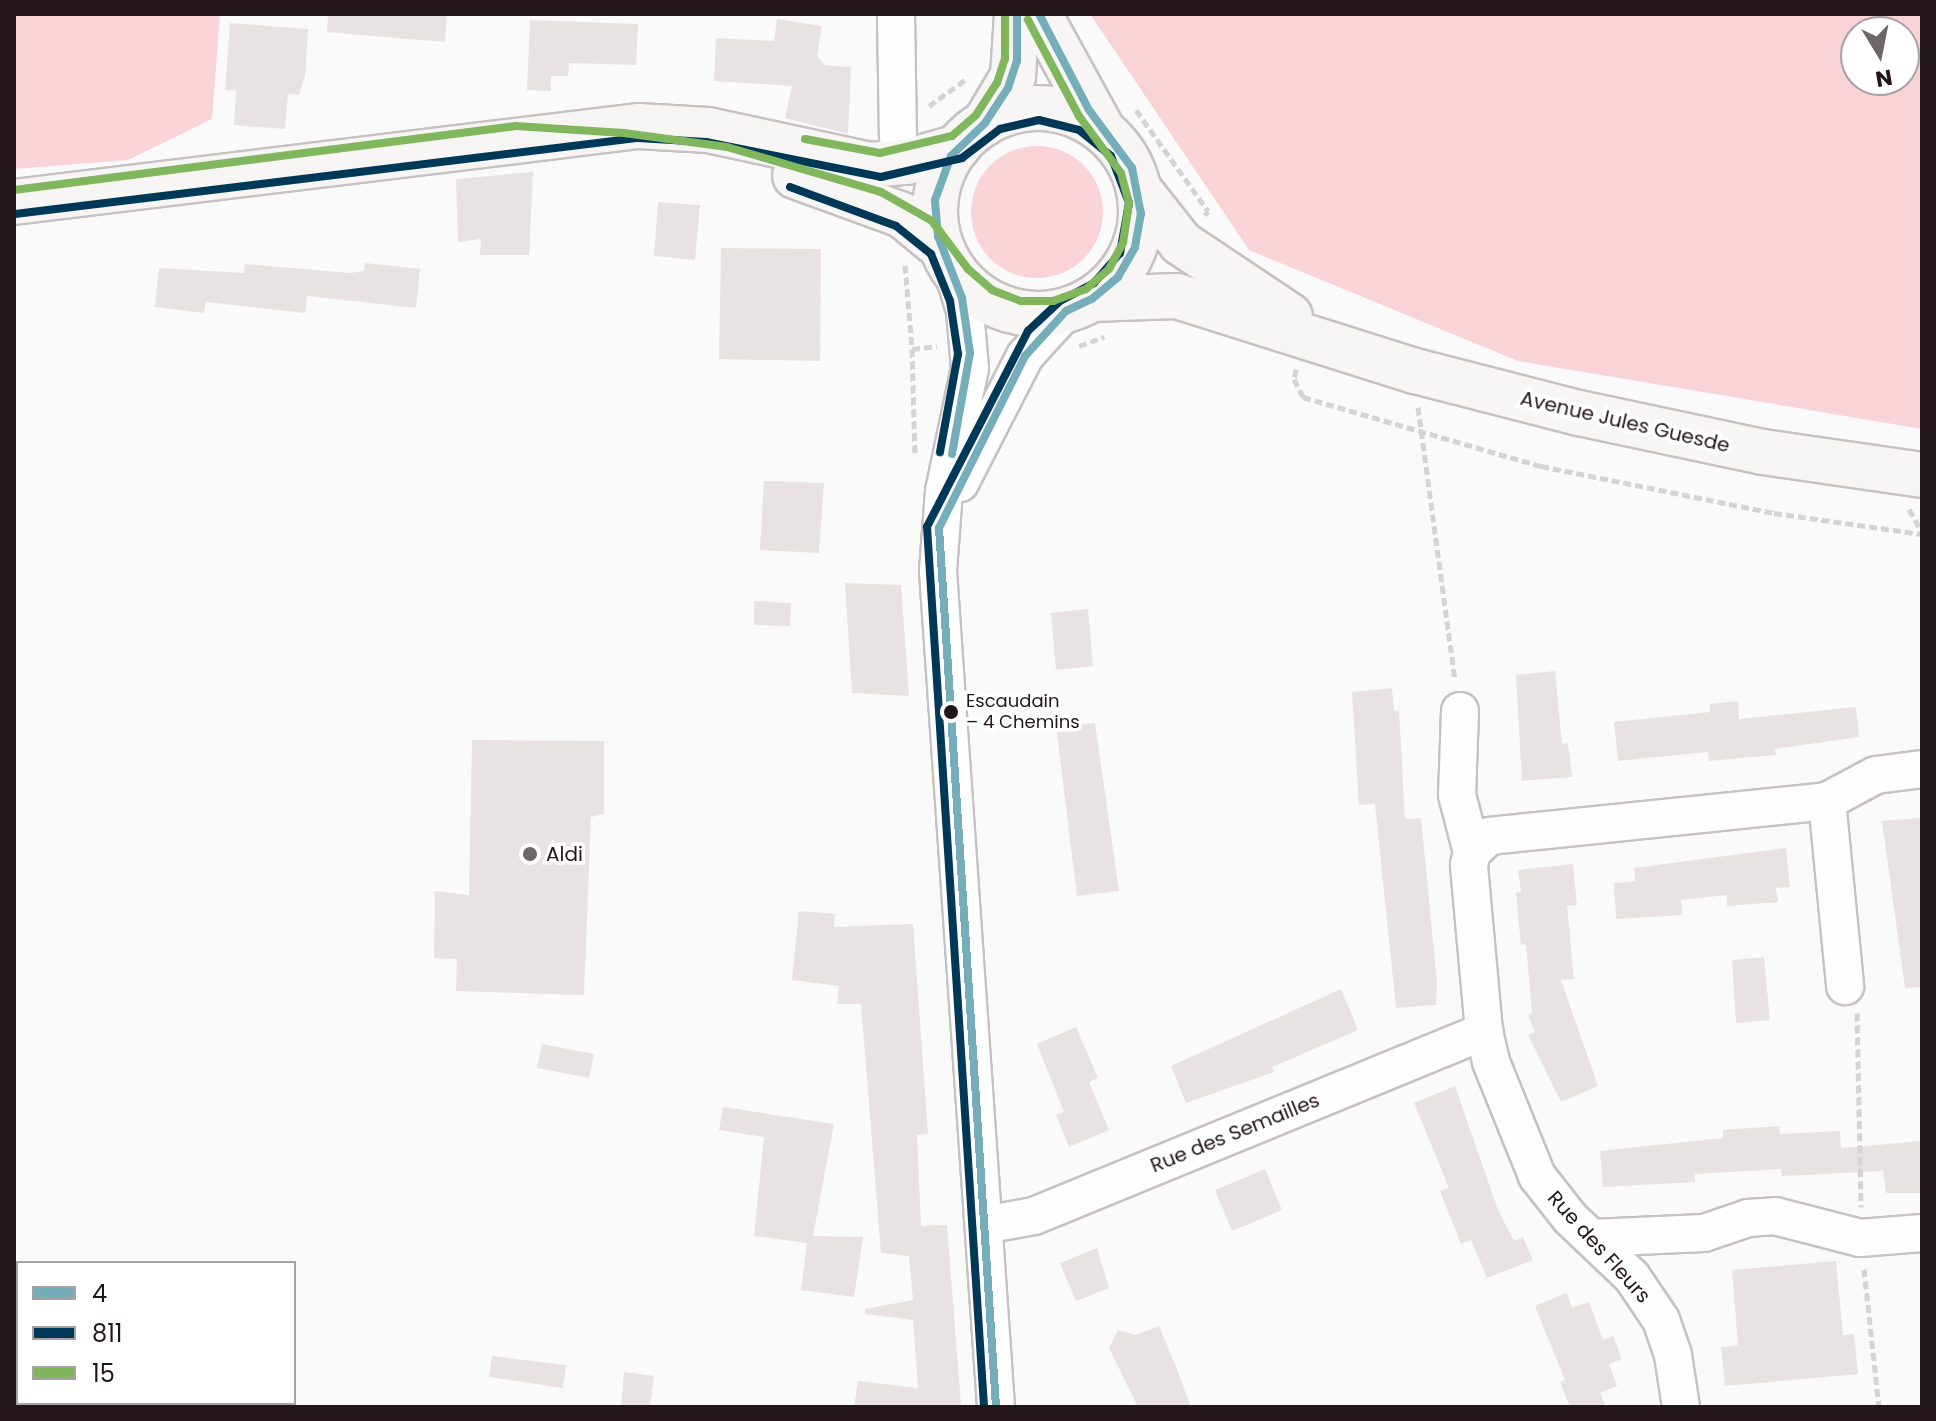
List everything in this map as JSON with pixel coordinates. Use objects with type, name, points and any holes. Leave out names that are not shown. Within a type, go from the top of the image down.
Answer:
[{"type":"main road","points":[[932,256],[935,200],[972,135],[1008,88],[1017,61],[1017,14]]},
{"type":"main road","points":[[536,137],[698,155],[794,176],[902,215],[932,256],[976,294],[1008,310],[1092,314],[1131,258],[1141,225],[1140,191],[1127,158],[1119,119],[1039,14]]},
{"type":"main road","points":[[14,202],[536,137],[679,126],[870,165],[906,162],[1039,108],[1119,119]]},
{"type":"main road","name":"Avenue Jules Guesde","points":[[1140,191],[1181,243],[1316,350]]},
{"type":"main road","name":"Avenue Jules Guesde","points":[[1092,314],[1177,296],[1316,350],[1654,430],[1922,475]]},
{"type":"street","points":[[896,14],[898,137]]},
{"type":"street","points":[[932,256],[969,341],[969,381],[939,528],[938,581],[996,1407]]},
{"type":"street","points":[[939,528],[1025,356],[1092,314]]},
{"type":"street","points":[[1460,711],[1457,795],[1472,852],[1469,878],[1484,1031]]},
{"type":"street","points":[[1472,852],[1502,832],[1827,801],[1876,775],[1922,769]]},
{"type":"street","points":[[1827,801],[1845,986]]},
{"type":"street","name":"Rue des Semailles","points":[[984,1225],[1034,1216],[1484,1031]]},
{"type":"street","name":"Rue des Fleurs","points":[[1484,1031],[1520,1136],[1546,1191],[1632,1277],[1661,1320],[1673,1355],[1681,1407]]},
{"type":"street","points":[[1592,1238],[1704,1233],[1748,1218],[1775,1216],[1860,1238],[1922,1233]]},
{"type":"path","points":[[898,137],[919,114],[979,70],[1017,61]]},
{"type":"path","points":[[1119,119],[1208,211],[1181,243]]},
{"type":"path","points":[[932,256],[912,349],[969,341]]},
{"type":"path","points":[[1025,356],[1053,366],[1079,346],[1092,314]]},
{"type":"path","points":[[1316,350],[1294,379],[1303,397],[1421,434],[1676,496],[1922,534]]},
{"type":"path","points":[[1415,371],[1460,711]]},
{"type":"path","points":[[1845,986],[1856,1006],[1862,1111],[1860,1238],[1879,1407]]},
{"type":"shaded area","points":[[14,14],[220,14],[212,119],[128,160],[14,169]]},
{"type":"shaded area","points":[[1090,14],[1922,14],[1922,429],[1518,361],[1249,250]]},
{"type":"shaded area","points":[[1037,146],[1062,151],[1084,165],[1098,187],[1103,212],[1098,237],[1084,259],[1062,273],[1037,278],[1012,273],[990,259],[976,237],[971,212],[976,187],[990,165],[1012,151]]},
{"type":"building","points":[[328,14],[447,14],[445,42],[327,32]]},
{"type":"building","points":[[777,19],[822,26],[817,56],[825,65],[851,67],[848,134],[785,118],[792,86],[714,81],[716,38],[774,41]]},
{"type":"building","points":[[530,20],[638,24],[636,65],[569,63],[568,76],[551,76],[551,91],[527,90]]},
{"type":"building","points":[[230,23],[308,29],[305,76],[299,95],[288,94],[285,129],[234,125],[236,91],[225,90]]},
{"type":"building","points":[[533,172],[529,255],[480,255],[481,239],[458,242],[456,179]]},
{"type":"building","points":[[658,202],[700,205],[695,260],[654,256]]},
{"type":"building","points":[[721,248],[821,249],[820,361],[719,359]]},
{"type":"building","points":[[365,263],[420,269],[416,308],[307,296],[305,313],[206,302],[204,313],[155,307],[159,268],[244,273],[245,264],[350,273],[364,271]]},
{"type":"building","points":[[764,481],[824,483],[819,553],[760,550]]},
{"type":"building","points":[[845,583],[901,585],[909,696],[852,693]]},
{"type":"building","points":[[754,601],[791,603],[790,626],[754,625]]},
{"type":"building","points":[[1088,609],[1093,666],[1056,670],[1051,613]]},
{"type":"building","points":[[1555,671],[1562,744],[1568,743],[1572,777],[1522,781],[1516,675]]},
{"type":"building","points":[[1392,688],[1394,711],[1399,710],[1405,819],[1421,818],[1437,982],[1436,1005],[1396,1008],[1375,804],[1359,805],[1352,692]]},
{"type":"building","points":[[1738,701],[1739,719],[1856,707],[1859,737],[1775,749],[1776,755],[1709,761],[1708,752],[1618,761],[1614,722],[1710,712],[1710,704]]},
{"type":"building","points":[[1095,723],[1119,891],[1077,896],[1056,726]]},
{"type":"building","name":"Aldi","points":[[472,740],[604,741],[604,814],[591,817],[584,995],[456,991],[457,959],[434,958],[435,891],[469,895]]},
{"type":"building","points":[[1921,818],[1922,987],[1905,988],[1882,821]]},
{"type":"building","points":[[1786,848],[1790,887],[1776,888],[1778,902],[1727,906],[1727,895],[1681,900],[1682,915],[1616,919],[1614,883],[1635,881],[1634,868]]},
{"type":"building","points":[[1573,864],[1577,905],[1567,906],[1574,979],[1561,980],[1598,1086],[1561,1102],[1528,1035],[1535,1032],[1528,1015],[1532,1013],[1526,944],[1521,945],[1516,893],[1521,892],[1518,870]]},
{"type":"building","points":[[799,911],[835,914],[834,927],[913,924],[928,1134],[917,1135],[921,1226],[947,1225],[961,1405],[854,1407],[858,1381],[918,1388],[913,1320],[865,1314],[865,1309],[913,1300],[909,1256],[881,1253],[861,1004],[837,1004],[839,986],[792,980]]},
{"type":"building","points":[[1764,957],[1770,1020],[1736,1023],[1732,960]]},
{"type":"building","points":[[1341,989],[1358,1030],[1272,1067],[1274,1072],[1186,1103],[1171,1066]]},
{"type":"building","points":[[1076,1027],[1098,1078],[1089,1082],[1109,1130],[1069,1147],[1056,1115],[1064,1112],[1037,1044]]},
{"type":"building","points":[[542,1044],[594,1054],[589,1078],[537,1068]]},
{"type":"building","points":[[1455,1086],[1498,1210],[1514,1241],[1523,1237],[1533,1260],[1487,1278],[1471,1240],[1461,1244],[1440,1191],[1449,1188],[1414,1103]]},
{"type":"building","points":[[723,1107],[834,1124],[813,1236],[863,1237],[854,1297],[801,1290],[807,1243],[754,1236],[764,1137],[719,1130]]},
{"type":"building","points":[[1779,1126],[1780,1134],[1840,1131],[1841,1148],[1922,1141],[1922,1193],[1886,1193],[1883,1171],[1782,1176],[1781,1169],[1695,1174],[1695,1182],[1603,1187],[1600,1151],[1723,1138],[1723,1130]]},
{"type":"building","points":[[1265,1169],[1282,1210],[1232,1231],[1215,1190]]},
{"type":"building","points":[[1097,1248],[1109,1288],[1076,1301],[1060,1263]]},
{"type":"building","points":[[1836,1261],[1843,1335],[1854,1334],[1858,1374],[1725,1386],[1721,1347],[1738,1345],[1732,1270]]},
{"type":"building","points":[[1567,1293],[1572,1308],[1589,1302],[1603,1340],[1613,1336],[1622,1359],[1609,1364],[1617,1386],[1600,1393],[1606,1407],[1570,1407],[1560,1382],[1565,1380],[1535,1306]]},
{"type":"building","points":[[1159,1326],[1191,1407],[1138,1407],[1109,1348],[1118,1330],[1136,1335]]},
{"type":"building","points":[[492,1356],[566,1365],[563,1388],[489,1377]]},
{"type":"building","points":[[624,1372],[654,1376],[650,1407],[621,1407]]},
{"type":"transit line","name":"15","points":[[805,139],[880,153],[952,136],[976,115],[997,83],[1005,59],[1005,14]]},
{"type":"transit line","name":"4","points":[[952,454],[970,353],[962,298],[938,236],[935,200],[951,156],[985,123],[1008,88],[1017,61],[1017,14]]},
{"type":"transit line","name":"4","points":[[996,1407],[939,528],[1025,356],[1066,311],[1092,299],[1118,277],[1135,247],[1141,214],[1132,168],[1089,110],[1039,14]]},
{"type":"transit line","name":"15","points":[[14,190],[516,126],[624,133],[727,147],[881,192],[932,221],[968,269],[992,290],[1021,301],[1053,301],[1086,289],[1109,269],[1123,243],[1129,203],[1121,173],[1079,116],[1028,20]]},
{"type":"transit line","name":"811","points":[[15,214],[638,138],[706,142],[881,177],[962,158],[1000,129],[1039,120],[1079,130],[1111,156],[1129,203],[1120,253],[1094,283],[1059,302],[1028,331],[927,527],[984,1407]]},
{"type":"transit line","name":"811","points":[[790,187],[896,226],[931,254],[950,301],[958,354],[940,452]]},
{"type":"place","name":"Escaudain – 4 Chemins","points":[[951,712]]},
{"type":"place","name":"Aldi","points":[[530,854]]}]
